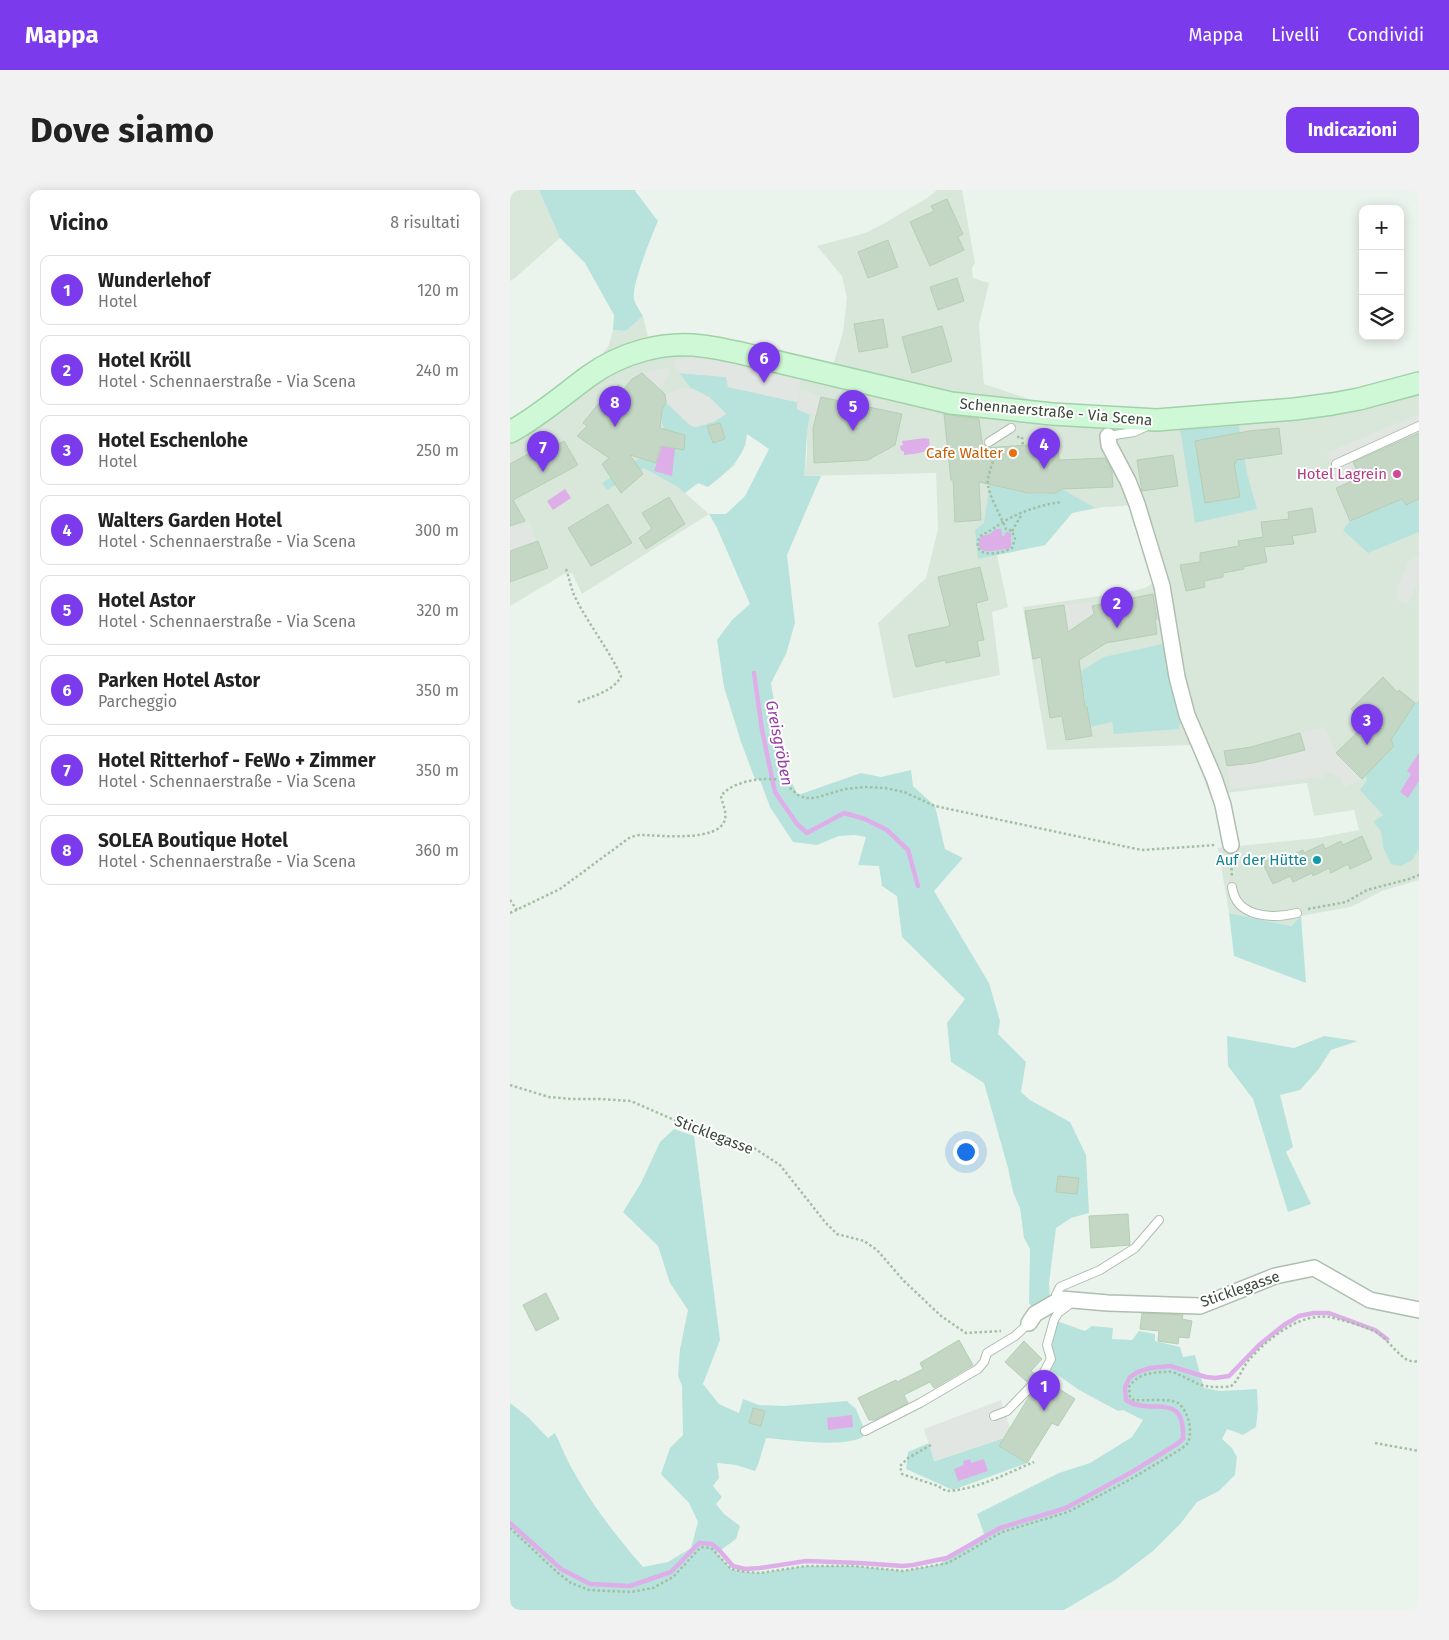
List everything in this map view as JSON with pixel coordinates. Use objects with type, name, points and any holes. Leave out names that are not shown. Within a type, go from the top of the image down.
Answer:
[{"type":"street","name":"Schennaerstraße - Via Scena","points":[[510,432],[611,362],[654,348],[674,346],[701,346],[736,352],[951,404],[1052,414],[1157,420],[1276,411],[1332,404],[1419,383]]},
{"type":"street","name":"Schennaerstraße - Via Scena","points":[[1108,436],[1109,445],[1128,481],[1137,504],[1162,586],[1177,677],[1187,715],[1214,778],[1223,805],[1231,845]]},
{"type":"street","name":"Sticklegasse","points":[[1063,1300],[1200,1306],[1275,1276],[1314,1268],[1370,1300],[1419,1310]]},
{"type":"street","points":[[1032,1318],[1063,1300]]},
{"type":"lane","points":[[1108,436],[1134,432],[1157,420]]},
{"type":"lane","points":[[1336,464],[1419,426]]},
{"type":"lane","points":[[989,442],[1011,428]]},
{"type":"lane","points":[[1232,887],[1238,904],[1247,910],[1267,916],[1287,916],[1297,913]]},
{"type":"lane","points":[[994,1416],[1007,1411],[1043,1374],[1051,1359],[1047,1349],[1054,1320],[1063,1300],[1056,1295],[1060,1287],[1100,1270],[1135,1248],[1159,1220]]},
{"type":"lane","points":[[865,1431],[920,1403],[978,1369],[984,1362],[987,1353],[1015,1336],[1032,1318]]},
{"type":"path","points":[[997,448],[987,484],[1003,522],[1006,529],[1012,531],[1015,538],[1012,548],[1008,551],[984,553],[978,548],[977,541],[980,536],[990,532],[1003,522],[1022,513],[1045,504],[1062,502]]},
{"type":"path","points":[[1012,531],[1022,513]]},
{"type":"path","points":[[566,570],[574,595],[621,676],[619,682],[612,688],[576,704]]},
{"type":"path","points":[[510,913],[560,889],[628,838],[639,835],[693,836],[720,827],[725,822],[726,815],[721,796],[725,790],[755,779],[786,781],[791,789],[805,798],[815,798],[844,789],[885,788],[904,792],[935,806],[1142,850],[1231,845],[1232,887]]},
{"type":"path","points":[[1297,913],[1312,907],[1346,902],[1367,890],[1419,875]]},
{"type":"path","points":[[510,900],[517,910]]},
{"type":"path","name":"Sticklegasse","points":[[510,1085],[549,1097],[571,1099],[601,1098],[631,1101],[704,1134],[754,1148],[780,1165],[825,1222],[837,1234],[864,1241],[878,1250],[904,1281],[941,1316],[966,1334],[1003,1330]]},
{"type":"path","points":[[510,1528],[558,1573],[571,1583],[589,1590],[630,1592],[653,1588],[673,1577],[701,1547],[711,1548],[731,1569],[745,1572],[760,1573],[806,1566],[854,1566],[903,1571],[914,1570],[948,1563],[1002,1532],[1068,1512],[1131,1479],[1188,1443],[1190,1435],[1189,1423],[1178,1403],[1134,1400],[1130,1396],[1129,1387],[1140,1376],[1171,1371],[1197,1384],[1213,1387],[1230,1386],[1261,1348],[1286,1328],[1300,1320],[1315,1317],[1328,1317],[1375,1331],[1408,1360],[1419,1362]]},
{"type":"path","points":[[1376,1443],[1419,1451]]},
{"type":"path","points":[[931,1445],[908,1458],[900,1466],[902,1474],[938,1486],[946,1491],[986,1482],[1034,1462]]},
{"type":"shaded area","points":[[510,190],[539,190],[560,238],[510,281]]},
{"type":"shaded area","points":[[539,190],[636,190],[658,221],[643,260],[634,292],[634,299],[643,316],[626,331],[613,330],[614,315],[585,263],[560,238]]},
{"type":"shaded area","points":[[937,190],[962,190],[975,263],[972,268],[973,278],[989,283],[979,325],[984,384],[1035,401],[1133,410],[1300,400],[1364,388],[1419,374],[1419,880],[1382,891],[1351,907],[1301,916],[1291,926],[1229,913],[1218,848],[1317,838],[1359,830],[1354,810],[1314,816],[1307,783],[1210,795],[1191,745],[1047,750],[1023,607],[1128,592],[1145,588],[1153,583],[1132,505],[1104,507],[1072,513],[1045,545],[997,555],[1008,607],[992,612],[1000,675],[893,698],[878,623],[926,578],[938,529],[936,473],[804,476],[807,455],[807,426],[810,415],[797,409],[796,402],[728,387],[709,397],[726,414],[746,444],[734,466],[708,487],[698,483],[685,493],[709,514],[582,594],[572,573],[564,574],[510,606],[510,422],[597,361],[609,345],[613,330],[626,331],[643,316],[649,341],[832,369],[843,332],[847,298],[842,276],[817,246],[865,233],[927,198]]},
{"type":"shaded area","points":[[692,356],[725,359],[730,364],[734,363],[801,379],[797,402],[728,387],[726,377],[679,373],[673,361]]},
{"type":"shaded area","points":[[668,368],[669,373],[660,390],[642,373]]},
{"type":"shaded area","points":[[679,373],[727,377],[728,387],[797,402],[797,409],[810,415],[807,430],[804,476],[821,476],[787,555],[795,623],[786,654],[771,683],[785,769],[798,795],[861,773],[881,777],[911,770],[913,786],[935,806],[945,849],[963,858],[934,891],[989,983],[1000,1021],[998,1034],[1026,1062],[1021,1092],[1030,1100],[1070,1122],[1086,1155],[1089,1213],[1071,1218],[1056,1228],[1049,1283],[1050,1297],[1033,1308],[1029,1303],[1030,1249],[1024,1238],[1020,1208],[1013,1192],[984,1083],[951,1062],[947,1023],[965,999],[902,937],[897,896],[882,886],[879,866],[858,865],[866,837],[855,835],[839,836],[817,845],[793,842],[770,807],[760,780],[755,779],[724,687],[717,640],[732,620],[750,604],[709,514],[726,514],[745,496],[769,449],[747,434],[743,451],[728,470],[708,487],[698,483],[685,493],[644,468],[607,490],[602,483],[640,458],[656,463],[654,470],[675,448],[684,449],[685,435],[664,429],[662,415],[666,402],[684,420],[696,427],[726,414],[709,397],[691,388]]},
{"type":"shaded area","points":[[681,388],[691,388],[709,397],[726,414],[714,422],[696,427],[691,426],[666,402],[665,395]]},
{"type":"shaded area","points":[[801,390],[821,397],[817,415],[797,409]]},
{"type":"shaded area","points":[[1419,414],[1419,433],[1353,461],[1356,469],[1348,472],[1352,481],[1340,486],[1327,453]]},
{"type":"shaded area","points":[[1239,426],[1247,473],[1257,509],[1195,523],[1180,429]]},
{"type":"shaded area","points":[[664,439],[676,440],[672,476],[654,471]]},
{"type":"shaded area","points":[[929,439],[930,444],[926,451],[904,455],[900,446],[903,445],[902,441]]},
{"type":"shaded area","points":[[990,484],[1035,494],[1045,494],[1062,489],[1095,508],[1072,513],[1045,545],[978,559],[975,530],[984,523]]},
{"type":"shaded area","points":[[565,489],[571,498],[553,510],[547,501]]},
{"type":"shaded area","points":[[1402,499],[1406,505],[1419,499],[1419,532],[1368,553],[1343,530],[1350,521]]},
{"type":"shaded area","points":[[530,522],[536,541],[510,551],[510,529]]},
{"type":"shaded area","points":[[996,529],[1001,529],[1002,536],[1006,532],[1011,533],[1011,547],[992,551],[980,548],[981,536],[990,534]]},
{"type":"shaded area","points":[[1419,556],[1419,582],[1408,604],[1397,600],[1397,591],[1408,562]]},
{"type":"shaded area","points":[[1091,602],[1094,614],[1059,637],[1066,618],[1064,605]]},
{"type":"shaded area","points":[[1167,643],[1174,697],[1182,722],[1179,725],[1180,729],[1114,734],[1112,722],[1090,727],[1081,671],[1104,657]]},
{"type":"shaded area","points":[[1419,701],[1419,849],[1412,860],[1401,866],[1391,864],[1383,847],[1381,831],[1373,822],[1383,815],[1360,790],[1367,780],[1365,775],[1394,746],[1391,740],[1415,703]]},
{"type":"shaded area","points":[[1325,727],[1336,753],[1361,779],[1345,788],[1341,778],[1326,771],[1321,779],[1314,777],[1231,789],[1227,766],[1253,763],[1305,751],[1300,733]]},
{"type":"shaded area","points":[[1419,753],[1419,781],[1408,798],[1400,792],[1411,774],[1407,771]]},
{"type":"shaded area","points":[[1229,913],[1291,926],[1301,916],[1306,983],[1234,956]]},
{"type":"shaded area","points":[[1227,1036],[1294,1048],[1324,1036],[1358,1041],[1331,1050],[1318,1070],[1300,1090],[1280,1095],[1293,1147],[1286,1152],[1311,1204],[1288,1212],[1253,1099],[1228,1066]]},
{"type":"shaded area","points":[[674,1129],[694,1136],[720,1340],[703,1384],[719,1404],[739,1413],[743,1399],[759,1405],[784,1406],[847,1401],[856,1409],[865,1431],[863,1437],[854,1440],[829,1443],[766,1438],[755,1471],[736,1465],[717,1463],[719,1478],[713,1486],[722,1497],[716,1504],[724,1514],[740,1526],[736,1539],[717,1553],[731,1569],[760,1573],[806,1566],[854,1566],[903,1571],[941,1564],[945,1558],[984,1534],[977,1514],[1059,1473],[1090,1463],[1132,1437],[1143,1420],[1123,1410],[1118,1411],[1079,1390],[1051,1370],[1047,1349],[1054,1320],[1085,1331],[1092,1326],[1113,1328],[1112,1339],[1132,1340],[1139,1331],[1155,1334],[1155,1341],[1180,1347],[1183,1357],[1195,1355],[1204,1388],[1220,1391],[1257,1389],[1258,1409],[1256,1427],[1243,1435],[1227,1429],[1222,1439],[1232,1448],[1237,1457],[1235,1475],[1219,1491],[1197,1502],[1181,1523],[1153,1551],[1115,1580],[1064,1610],[510,1610],[510,1403],[528,1417],[548,1438],[555,1433],[572,1469],[590,1499],[643,1567],[668,1562],[691,1548],[698,1522],[689,1503],[661,1474],[670,1448],[683,1435],[682,1386],[678,1376],[680,1349],[688,1310],[670,1283],[658,1246],[623,1212],[641,1183],[660,1142]]},
{"type":"shaded area","points":[[1001,1400],[1010,1428],[1004,1438],[934,1461],[924,1429]]},
{"type":"shaded area","points":[[852,1415],[853,1427],[828,1430],[827,1418]]},
{"type":"shaded area","points":[[1004,1438],[999,1446],[1027,1463],[953,1490],[906,1469],[908,1452],[929,1443],[935,1461]]},
{"type":"shaded area","points":[[970,1459],[971,1463],[984,1459],[988,1471],[958,1481],[954,1469],[964,1465],[963,1461]]},
{"type":"building","points":[[947,199],[963,234],[958,237],[964,250],[930,266],[910,222],[934,211],[931,206]]},
{"type":"building","points":[[888,240],[898,267],[868,278],[858,252]]},
{"type":"building","points":[[957,278],[964,301],[938,310],[930,287]]},
{"type":"building","points":[[883,319],[888,347],[859,352],[854,324]]},
{"type":"building","points":[[942,326],[952,361],[912,373],[902,337]]},
{"type":"building","points":[[642,373],[665,394],[666,402],[662,410],[660,428],[685,435],[684,450],[661,446],[656,463],[630,455],[643,474],[621,493],[602,464],[609,458],[577,436],[587,426],[583,423],[612,387],[615,388],[618,385],[624,389],[632,379]]},
{"type":"building","points":[[821,397],[902,414],[895,445],[868,460],[814,463],[813,428]]},
{"type":"building","points":[[944,414],[979,419],[983,448],[1058,443],[1059,460],[1105,458],[1112,471],[1113,487],[1062,489],[1056,493],[1028,493],[979,482],[981,520],[955,522],[953,480],[951,480]]},
{"type":"building","points":[[720,423],[725,439],[713,443],[707,426]]},
{"type":"building","points":[[1279,428],[1282,454],[1236,460],[1236,463],[1234,463],[1240,497],[1205,503],[1195,441],[1249,431]]},
{"type":"building","points":[[1419,433],[1419,499],[1406,505],[1402,499],[1350,521],[1336,488],[1352,481],[1348,472],[1356,469],[1353,462]]},
{"type":"building","points":[[552,441],[555,446],[564,441],[578,465],[513,500],[525,521],[510,526],[510,464]]},
{"type":"building","points":[[1173,455],[1178,486],[1142,491],[1137,460]]},
{"type":"building","points":[[669,497],[685,524],[646,549],[639,538],[652,529],[642,513]]},
{"type":"building","points":[[608,504],[632,543],[591,566],[568,528]]},
{"type":"building","points":[[1312,508],[1316,532],[1292,536],[1294,544],[1264,547],[1267,562],[1223,573],[1223,577],[1204,581],[1205,587],[1186,591],[1180,565],[1200,562],[1200,553],[1239,546],[1238,541],[1263,537],[1261,522],[1289,519],[1288,512]]},
{"type":"building","points":[[538,541],[548,568],[510,582],[510,551]]},
{"type":"building","points":[[980,567],[988,600],[976,603],[984,640],[977,641],[980,656],[946,663],[945,660],[916,667],[908,635],[950,626],[938,577]]},
{"type":"building","points":[[1153,594],[1157,634],[1106,643],[1079,660],[1085,707],[1087,707],[1092,736],[1066,740],[1062,716],[1050,718],[1041,657],[1033,659],[1025,611],[1064,605],[1068,632],[1094,614],[1092,606]]},
{"type":"building","points":[[1383,677],[1397,692],[1399,690],[1415,703],[1391,740],[1394,746],[1362,779],[1336,753],[1366,724],[1351,709]]},
{"type":"building","points":[[1300,733],[1305,750],[1253,763],[1227,766],[1224,751],[1251,747]]},
{"type":"building","name":"Auf der Hütte","points":[[1362,836],[1372,859],[1350,869],[1348,864],[1331,873],[1329,868],[1313,876],[1312,873],[1293,882],[1290,876],[1273,884],[1262,862],[1283,852],[1286,858],[1303,850],[1304,853],[1323,844],[1325,849],[1341,841],[1343,845]]},
{"type":"building","points":[[1058,1176],[1079,1178],[1077,1194],[1056,1192]]},
{"type":"building","points":[[1128,1214],[1130,1245],[1091,1248],[1089,1216]]},
{"type":"building","points":[[546,1293],[559,1319],[536,1331],[523,1305]]},
{"type":"building","points":[[1142,1313],[1183,1315],[1182,1319],[1192,1321],[1189,1338],[1179,1337],[1178,1344],[1158,1341],[1159,1331],[1140,1329]]},
{"type":"building","points":[[959,1340],[973,1365],[934,1388],[930,1382],[904,1395],[908,1403],[875,1420],[869,1420],[858,1398],[923,1369],[920,1363]]},
{"type":"building","points":[[1024,1341],[1042,1359],[1031,1371],[1035,1374],[1027,1382],[1005,1362]]},
{"type":"building","points":[[1045,1380],[1075,1399],[1058,1426],[1052,1423],[1027,1463],[999,1446],[1030,1395]]},
{"type":"building","points":[[753,1408],[765,1411],[761,1426],[749,1423]]},
{"type":"waterway","name":"Greisgröben","points":[[754,673],[762,730],[775,792],[797,824],[807,833],[844,813],[865,819],[887,830],[908,850],[918,886]]},
{"type":"waterway","points":[[510,1523],[561,1569],[590,1584],[630,1586],[671,1572],[699,1543],[712,1544],[733,1566],[745,1569],[806,1561],[903,1566],[947,1558],[1000,1528],[1066,1508],[1132,1472],[1183,1439],[1179,1414],[1173,1409],[1136,1405],[1126,1400],[1125,1387],[1130,1377],[1138,1372],[1150,1368],[1170,1366],[1206,1377],[1229,1376],[1259,1345],[1284,1325],[1299,1316],[1314,1313],[1329,1313],[1375,1330],[1387,1339]]},
{"type":"place","name":"Parken Hotel Astor","points":[[764,383]]},
{"type":"place","name":"SOLEA Boutique Hotel","points":[[615,427]]},
{"type":"place","name":"Hotel Astor","points":[[853,431]]},
{"type":"place","name":"Cafe Walter","points":[[1013,453]]},
{"type":"place","name":"Walters Garden Hotel","points":[[1044,469]]},
{"type":"place","name":"Hotel Ritterhof - FeWo + Zimmer","points":[[543,472]]},
{"type":"place","name":"Hotel Lagrein","points":[[1397,474]]},
{"type":"place","name":"Hotel Kröll","points":[[1117,628]]},
{"type":"place","name":"Hotel Eschenlohe","points":[[1367,745]]},
{"type":"place","name":"Auf der Hütte","points":[[1317,860]]},
{"type":"place","name":"Wunderlehof","points":[[1044,1411]]}]
